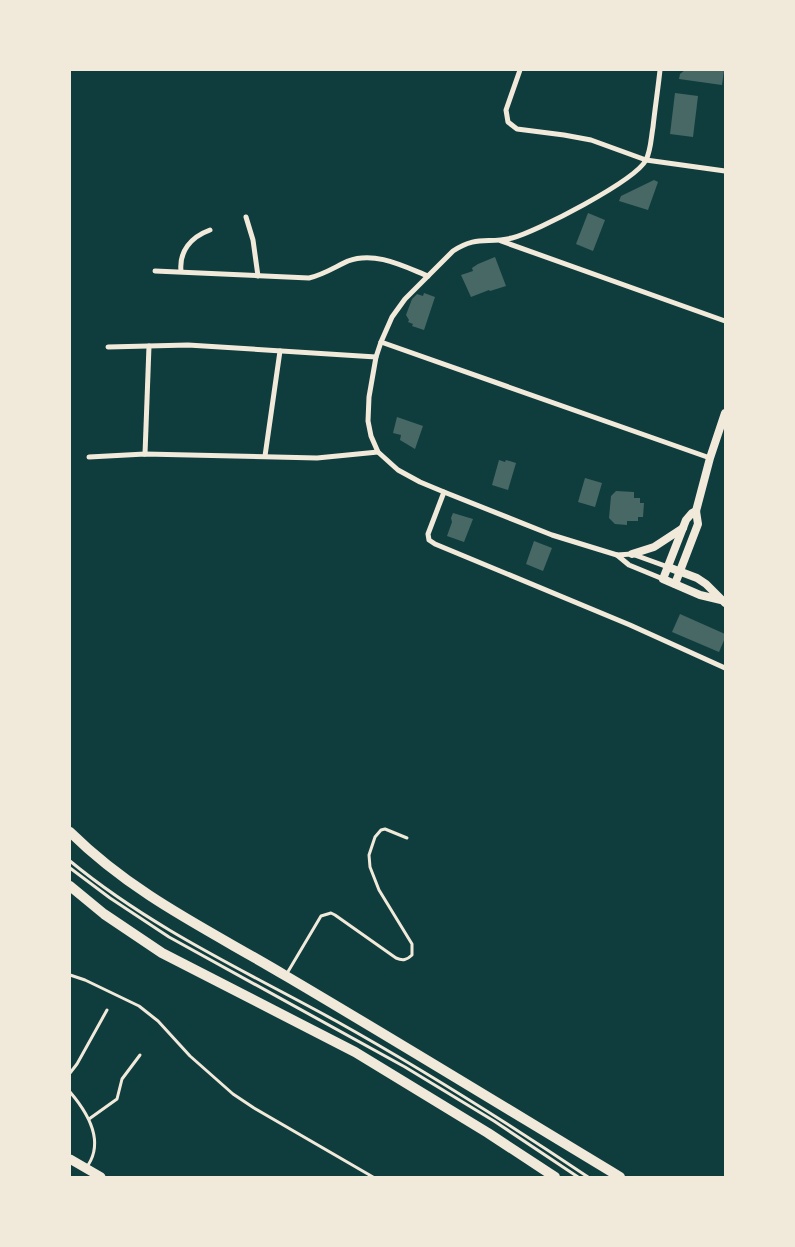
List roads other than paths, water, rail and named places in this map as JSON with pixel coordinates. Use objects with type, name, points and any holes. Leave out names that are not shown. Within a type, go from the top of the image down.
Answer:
[{"type":"highway","points":[[70,832],[102,861],[152,898],[188,921],[286,976],[620,1177]]},
{"type":"highway","points":[[70,886],[111,919],[162,953],[355,1052],[480,1128],[555,1177]]},
{"type":"main road","points":[[70,1159],[100,1177]]},
{"type":"street","points":[[520,70],[506,110],[508,122],[517,129],[591,140],[646,160],[725,171]]},
{"type":"street","points":[[660,70],[650,146],[642,167],[628,178],[553,221],[512,238],[471,241],[453,250],[398,307],[376,357],[369,397],[368,421],[371,436],[378,452],[398,470],[444,492],[552,535],[616,555],[629,565],[700,595],[723,601]]},
{"type":"street","points":[[246,217],[253,240],[258,276]]},
{"type":"street","points":[[181,272],[181,258],[187,245],[197,236],[210,230]]},
{"type":"street","points":[[499,240],[725,321]]},
{"type":"street","points":[[156,270],[309,278],[321,275],[349,261],[366,258],[384,259],[428,276]]},
{"type":"street","points":[[381,342],[710,458]]},
{"type":"street","points":[[108,347],[188,345],[376,357]]},
{"type":"street","points":[[145,454],[150,346]]},
{"type":"street","points":[[265,456],[280,351]]},
{"type":"street","points":[[675,584],[698,524],[696,511],[710,458],[725,413]]},
{"type":"street","points":[[89,457],[145,454],[317,458],[378,452]]},
{"type":"street","points":[[444,492],[428,534],[429,540],[435,544],[630,624],[725,668]]},
{"type":"street","points":[[663,579],[683,528],[689,516],[696,511]]},
{"type":"street","points":[[616,555],[632,554],[659,544],[683,528]]},
{"type":"street","points":[[632,554],[697,578],[723,601]]},
{"type":"lane","points":[[286,976],[321,916],[325,914],[336,915],[396,958],[408,959],[412,955],[412,944],[379,890],[368,861],[375,837],[381,830],[385,829],[407,838]]},
{"type":"lane","points":[[70,861],[114,896],[171,932],[372,1041],[497,1117],[588,1177]]},
{"type":"lane","points":[[70,868],[110,898],[168,937],[405,1066],[494,1121],[578,1177]]},
{"type":"lane","points":[[70,975],[85,980],[139,1006],[158,1021],[190,1056],[233,1094],[373,1177]]},
{"type":"lane","points":[[70,1073],[107,1010]]},
{"type":"lane","points":[[88,1120],[117,1099],[122,1080],[140,1055]]},
{"type":"lane","points":[[70,1092],[78,1102],[94,1132],[95,1145],[92,1157],[85,1168]]}]
